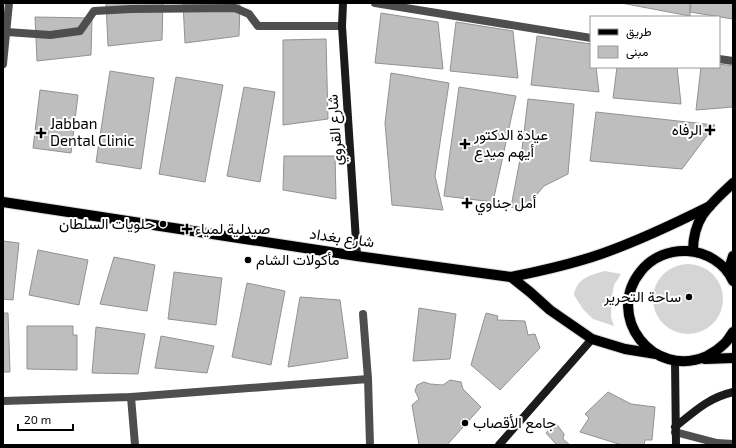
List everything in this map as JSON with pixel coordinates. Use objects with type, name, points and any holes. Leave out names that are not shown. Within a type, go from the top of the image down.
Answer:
[{"type":"main road","name":"شارع القروي","points":[[343,3],[342,26],[357,256]]},
{"type":"main road","points":[[692,251],[694,231],[703,213],[733,183]]},
{"type":"main road","name":"شارع بغداد","points":[[3,202],[357,256],[511,277]]},
{"type":"main road","points":[[511,277],[541,271],[606,252],[656,233],[710,206]]},
{"type":"main road","points":[[656,354],[637,336],[631,325],[628,313],[628,300],[631,287],[645,266],[655,258],[667,253],[692,251],[706,255],[718,262],[731,276]]},
{"type":"main road","points":[[731,276],[733,256]]},
{"type":"main road","points":[[511,277],[550,310],[592,339],[625,348],[656,354],[676,361],[733,358]]},
{"type":"main road","points":[[699,360],[724,344],[733,332]]},
{"type":"main road","points":[[499,445],[592,339]]},
{"type":"main road","points":[[676,361],[676,445]]},
{"type":"main road","points":[[676,430],[698,408],[723,394],[733,392]]},
{"type":"street","points":[[3,64],[9,3]]},
{"type":"street","points":[[375,3],[590,38]]},
{"type":"street","points":[[7,32],[50,35],[80,31],[94,11],[131,9],[235,8],[249,14],[258,26],[342,26]]},
{"type":"street","points":[[720,59],[733,61]]},
{"type":"street","points":[[363,314],[368,379],[370,445]]},
{"type":"street","points":[[3,401],[131,398],[368,379]]},
{"type":"street","points":[[131,398],[135,445]]},
{"type":"street","points":[[676,430],[717,443],[733,444]]},
{"type":"shaded area","name":"ساحة التحرير","points":[[688,264],[701,267],[713,274],[720,286],[723,299],[720,312],[713,324],[701,331],[688,334],[675,331],[663,324],[656,312],[653,299],[656,286],[663,274],[675,267]]},
{"type":"shaded area","points":[[605,271],[621,274],[614,285],[612,296],[611,317],[614,326],[593,319],[583,309],[574,295],[581,281],[589,276]]},
{"type":"building","points":[[106,3],[163,3],[162,40],[108,46]]},
{"type":"building","points":[[183,3],[240,3],[239,36],[185,43]]},
{"type":"building","points":[[621,3],[690,3],[690,16]]},
{"type":"building","points":[[691,3],[733,3],[733,19],[690,12]]},
{"type":"building","points":[[381,13],[438,22],[443,69],[375,63]]},
{"type":"building","points":[[35,17],[92,18],[91,55],[37,61]]},
{"type":"building","points":[[456,22],[513,31],[518,78],[450,71]]},
{"type":"building","points":[[537,36],[590,44],[590,68],[596,68],[599,92],[531,85]]},
{"type":"building","points":[[326,39],[328,119],[283,125],[283,40]]},
{"type":"building","points":[[720,64],[733,66],[733,107],[696,110],[701,68],[720,68]]},
{"type":"building","points":[[617,68],[677,68],[681,104],[613,98]]},
{"type":"building","points":[[110,71],[154,78],[141,169],[96,162]]},
{"type":"building","points":[[391,73],[449,83],[435,176],[443,210],[392,205],[385,123]]},
{"type":"building","points":[[176,77],[223,85],[205,182],[159,174]]},
{"type":"building","points":[[244,87],[275,92],[260,182],[227,176]]},
{"type":"building","points":[[459,87],[516,96],[493,202],[444,196]]},
{"type":"building","points":[[40,90],[78,95],[71,153],[33,148]]},
{"type":"building","points":[[528,99],[574,104],[568,174],[544,186],[524,210],[511,207],[522,149]]},
{"type":"building","points":[[596,112],[715,125],[682,169],[590,161]]},
{"type":"building","points":[[284,156],[335,156],[336,199],[283,190]]},
{"type":"building","points":[[3,241],[19,243],[13,300],[3,299]]},
{"type":"building","points":[[38,250],[88,260],[79,305],[29,295]]},
{"type":"building","points":[[114,257],[155,265],[147,311],[100,304]]},
{"type":"building","points":[[174,272],[222,278],[216,325],[168,319]]},
{"type":"building","points":[[247,283],[285,291],[271,365],[232,357]]},
{"type":"building","points":[[300,297],[340,300],[348,358],[288,367]]},
{"type":"building","points":[[419,308],[456,314],[450,359],[413,361]]},
{"type":"building","points":[[3,313],[8,313],[10,372],[3,372]]},
{"type":"building","points":[[486,313],[498,316],[497,320],[525,321],[528,335],[535,334],[540,348],[500,390],[471,365]]},
{"type":"building","points":[[27,326],[73,326],[73,335],[77,335],[77,370],[27,369]]},
{"type":"building","points":[[96,327],[145,334],[138,374],[92,373]]},
{"type":"building","points":[[161,336],[214,346],[207,373],[155,368]]},
{"type":"building","points":[[450,380],[461,382],[463,389],[481,407],[447,445],[419,445],[412,405],[419,399],[415,391],[417,385],[424,382],[443,385]]},
{"type":"building","points":[[608,392],[631,404],[655,407],[652,440],[645,440],[644,445],[622,445],[580,432],[589,418],[585,414]]},
{"type":"building","points":[[555,422],[564,434],[563,439],[570,445],[555,445],[556,444],[546,433]]},
{"type":"place","name":"الرفاه","points":[[710,130]]},
{"type":"place","name":"Jabban Dental Clinic","points":[[41,133]]},
{"type":"place","name":"عيادة الدكتور أيهم ميدع","points":[[465,144]]},
{"type":"place","name":"أمل جناوي","points":[[467,203]]},
{"type":"place","name":"حلويات السلطان","points":[[163,224]]},
{"type":"place","name":"صيدلية لمياء","points":[[187,229]]},
{"type":"place","name":"مأكولات الشام","points":[[248,260]]},
{"type":"place","name":"ساحة التحرير","points":[[689,297]]},
{"type":"place","name":"جامع الأقصاب","points":[[465,423]]}]
